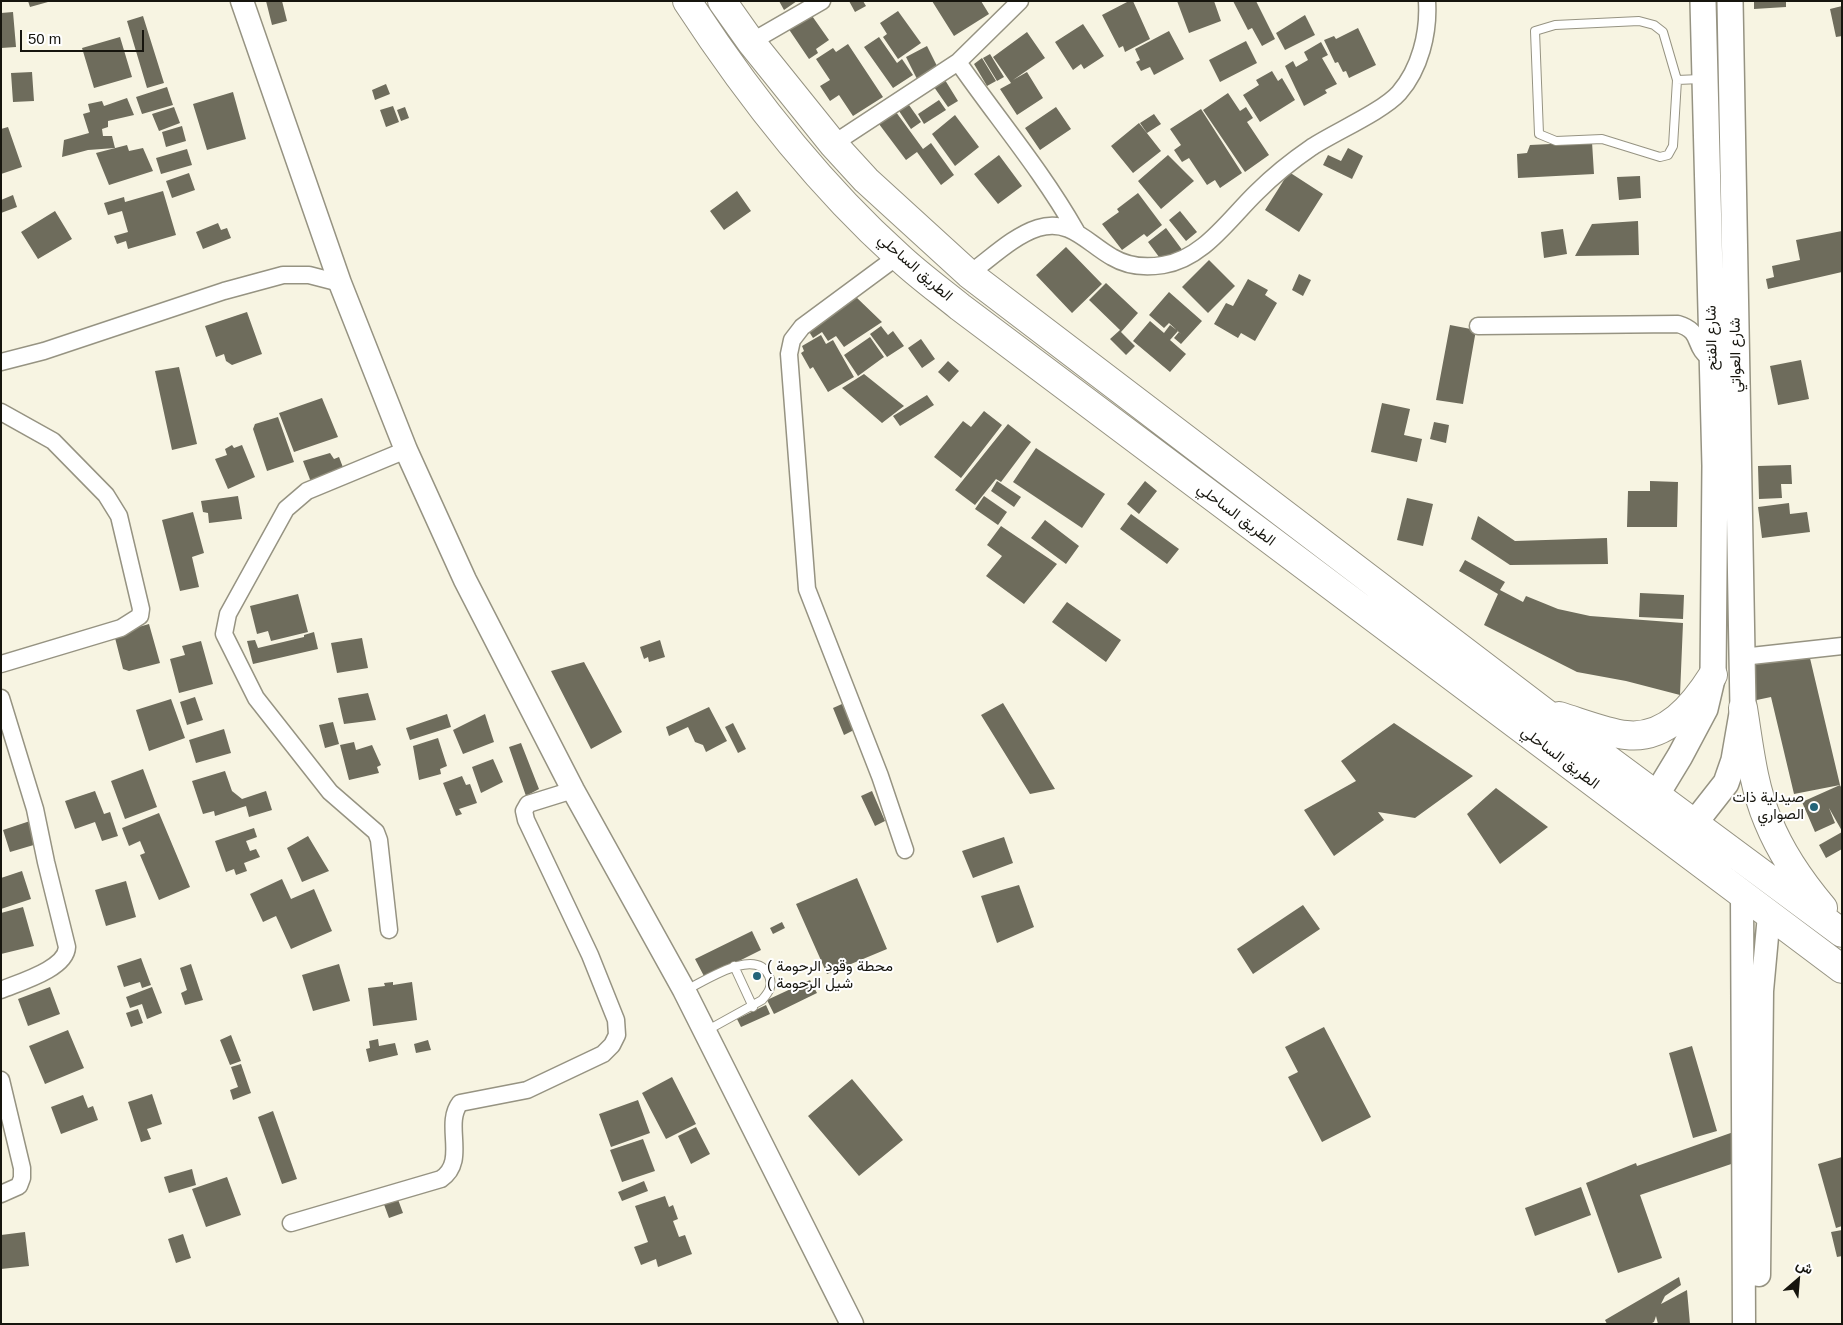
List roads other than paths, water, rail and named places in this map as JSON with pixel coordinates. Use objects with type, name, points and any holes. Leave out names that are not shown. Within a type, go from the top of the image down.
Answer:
[{"type":"highway","name":"الطريق الساحلي","points":[[687,1],[710,37],[782,132],[836,194],[898,256],[960,307],[1649,807],[1694,823],[1842,932]]},
{"type":"highway","name":"الطريق الساحلي","points":[[722,1],[751,42],[833,144],[866,180],[921,233],[969,274],[1544,712],[1649,807],[1676,845],[1842,969]]},
{"type":"highway","points":[[1544,712],[1626,735],[1646,734],[1664,728],[1679,717],[1702,691],[1713,675]]},
{"type":"highway","points":[[1743,708],[1757,786],[1767,820],[1786,857],[1808,890],[1842,932]]},
{"type":"main road","name":"شارع الفتح","points":[[1649,807],[1680,756],[1705,709],[1713,675],[1715,466],[1713,360],[1720,161],[1705,79],[1703,1]]},
{"type":"main road","name":"شارع العواتي","points":[[1676,845],[1726,783],[1736,754],[1743,708],[1720,161],[1730,1]]},
{"type":"street","points":[[242,1],[340,283],[406,450],[465,580],[573,790],[684,990],[852,1324]]},
{"type":"street","points":[[751,42],[822,1]]},
{"type":"street","points":[[969,274],[1022,236],[1039,228],[1061,226],[1076,231],[1113,258],[1136,267],[1163,265],[1187,258],[1205,245],[1258,191],[1304,153],[1398,95],[1412,75],[1422,49],[1428,1]]},
{"type":"street","points":[[833,144],[958,62],[1014,3]]},
{"type":"street","points":[[958,62],[998,119],[1055,194],[1076,231]]},
{"type":"street","points":[[898,256],[802,328],[792,340],[789,354],[807,589],[880,776],[906,850]]},
{"type":"street","points":[[1,362],[44,351],[224,291],[283,276],[309,275],[340,283]]},
{"type":"street","points":[[1478,326],[1678,324],[1689,327],[1696,334],[1702,354],[1713,360]]},
{"type":"street","points":[[1,412],[53,441],[106,495],[119,516],[141,609],[140,616],[121,628],[1,664]]},
{"type":"street","points":[[389,930],[379,840],[376,832],[330,792],[256,698],[224,634],[228,614],[286,509],[307,490],[406,450]]},
{"type":"street","points":[[1742,657],[1842,646]]},
{"type":"street","points":[[1,698],[35,809],[67,947],[67,955],[58,966],[1,990]]},
{"type":"street","points":[[291,1223],[441,1179],[448,1174],[454,1162],[455,1113],[460,1103],[527,1090],[603,1054],[612,1045],[617,1035],[616,1020],[590,955],[526,820],[524,811],[528,804],[573,790]]},
{"type":"street","points":[[1742,895],[1744,1324]]},
{"type":"street","points":[[1758,1324],[1762,991],[1769,915]]},
{"type":"street","points":[[1,1080],[22,1168],[22,1178],[19,1186],[1,1194]]},
{"type":"lane","points":[[1639,21],[1654,25],[1664,32],[1677,80],[1673,146],[1668,155],[1660,157],[1602,139],[1556,141],[1539,134],[1534,31],[1555,25],[1639,21]]},
{"type":"lane","points":[[1677,80],[1705,79]]},
{"type":"lane","points":[[684,990],[734,966],[755,963],[768,974],[771,985],[769,992],[753,1007],[704,1033]]},
{"type":"lane","points":[[734,966],[753,1007]]},
{"type":"place","name":"صيدلية ذات الصواري","points":[[1814,807]]},
{"type":"place","name":"( محطة وقود الرحومة ( شيل الرحومة","points":[[757,976]]}]
